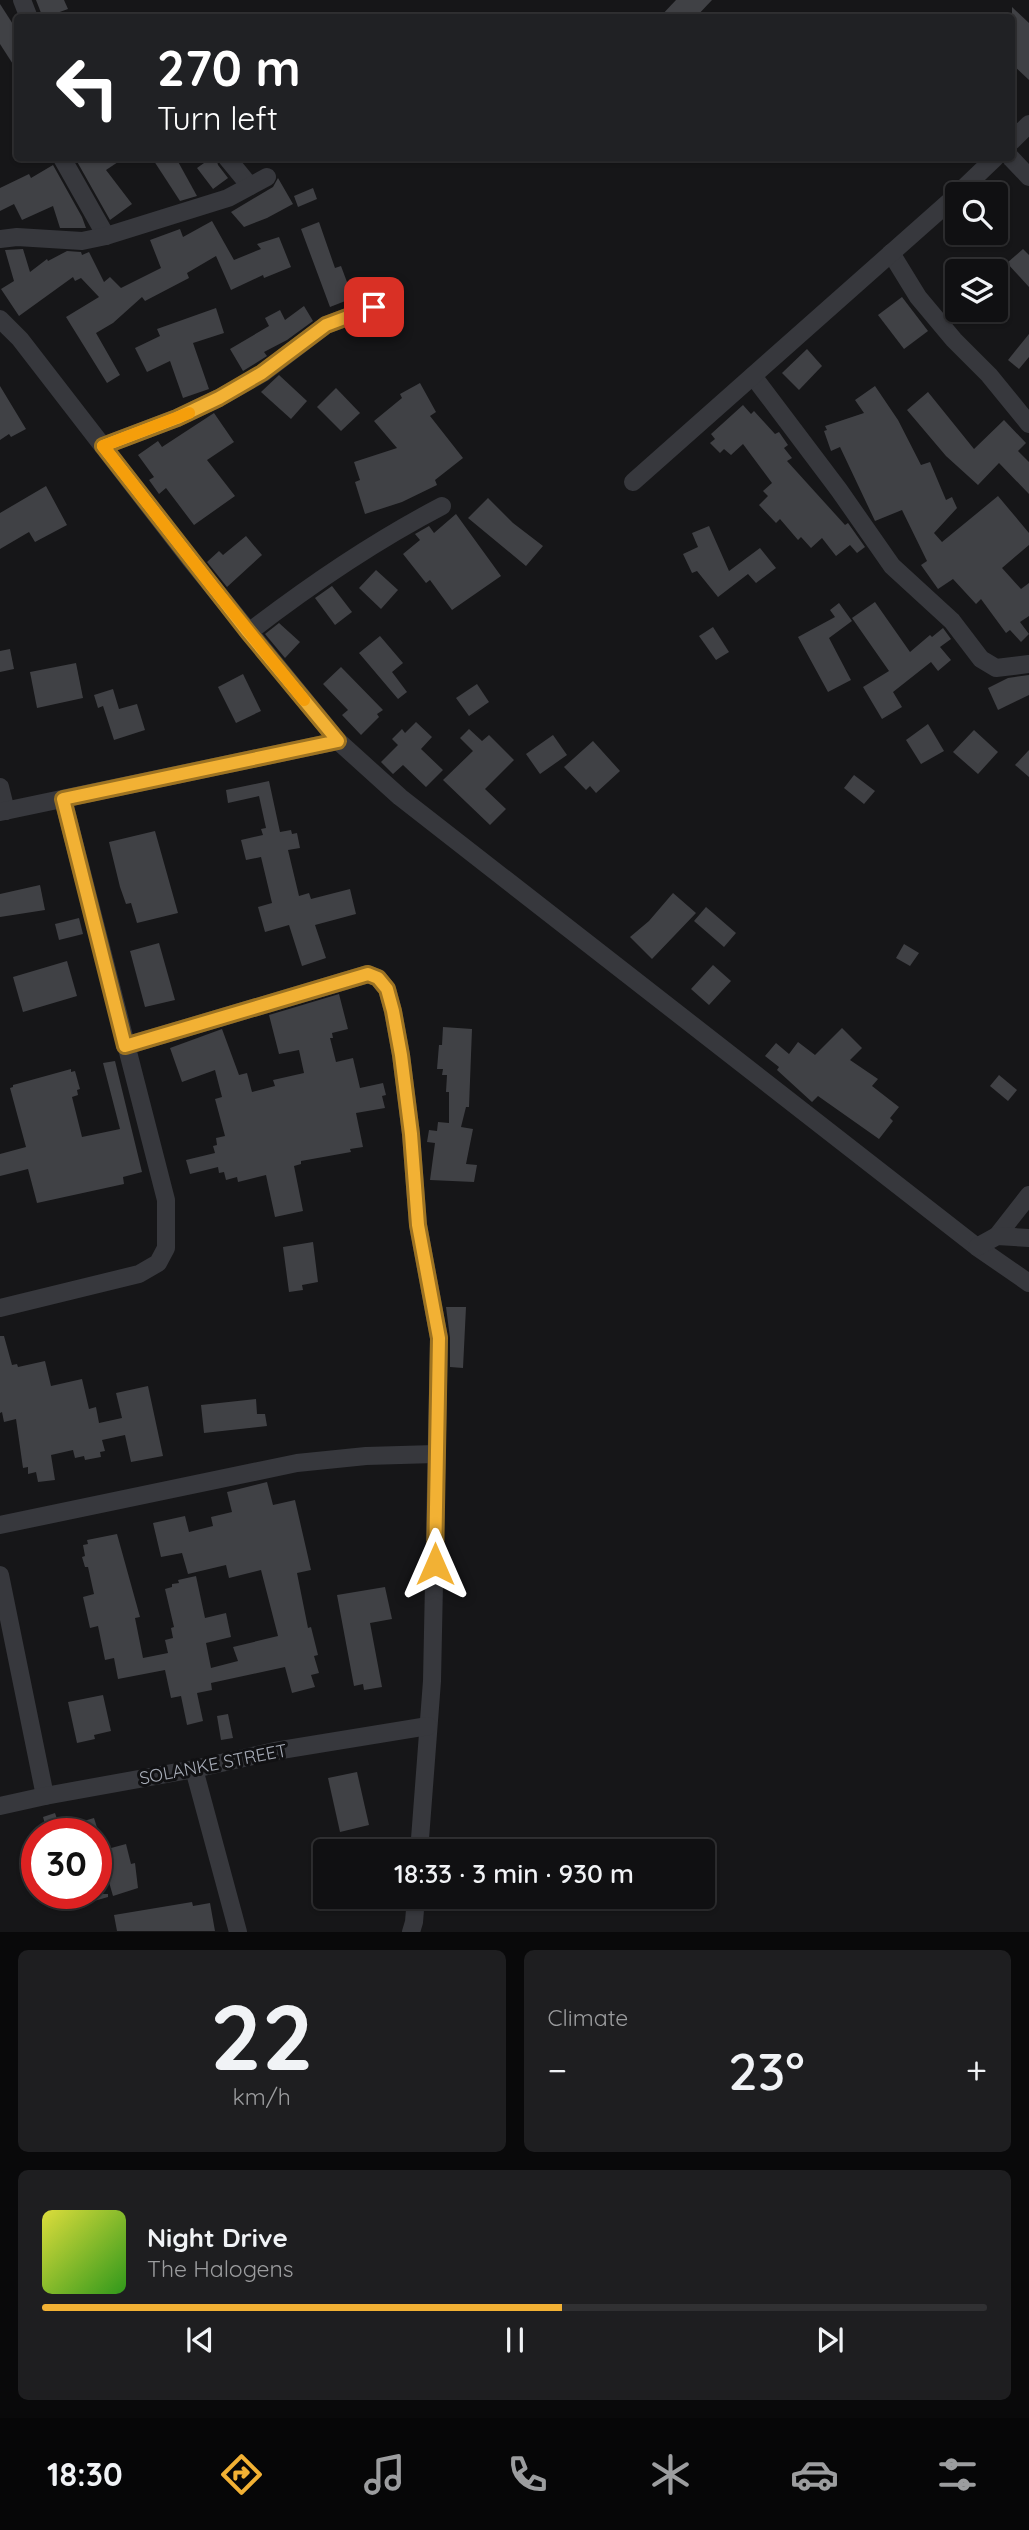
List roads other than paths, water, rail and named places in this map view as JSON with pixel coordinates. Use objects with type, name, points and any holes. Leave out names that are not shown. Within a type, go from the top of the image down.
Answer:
[{"type":"street","points":[[1015,138],[1029,124]]},
{"type":"street","points":[[64,161],[106,236]]},
{"type":"street","points":[[230,161],[250,186]]},
{"type":"street","points":[[633,482],[992,161]]},
{"type":"street","points":[[1014,161],[1029,177]]},
{"type":"street","points":[[0,239],[17,237],[82,240],[106,236],[228,198],[267,177]]},
{"type":"street","points":[[891,253],[918,297],[1029,424]]},
{"type":"street","points":[[103,446],[177,418],[219,398],[262,373],[326,325],[374,307]]},
{"type":"street","points":[[0,320],[20,339],[248,632],[338,741],[400,797],[977,1247],[1029,1283]]},
{"type":"street","points":[[753,376],[892,566],[953,621],[981,659],[996,668],[1029,664]]},
{"type":"street","points":[[248,632],[387,535],[442,506]]},
{"type":"street","points":[[0,788],[3,812],[338,741]]},
{"type":"street","points":[[0,1308],[139,1274],[158,1263],[166,1248],[166,1200],[63,799]]},
{"type":"street","points":[[125,1046],[368,974],[378,978],[387,989],[401,1055],[418,1225],[439,1338],[434,1618],[420,1839]]},
{"type":"street","points":[[977,1247],[997,1236],[1029,1195]]},
{"type":"street","points":[[997,1236],[1029,1238]]},
{"type":"street","points":[[0,1525],[297,1463],[435,1454]]},
{"type":"street","points":[[0,1575],[45,1796]]},
{"type":"street","name":"SOLANKE STREET","points":[[0,1806],[275,1751],[428,1726]]},
{"type":"street","points":[[194,1769],[238,1931]]},
{"type":"street","points":[[411,1931],[415,1909]]}]
